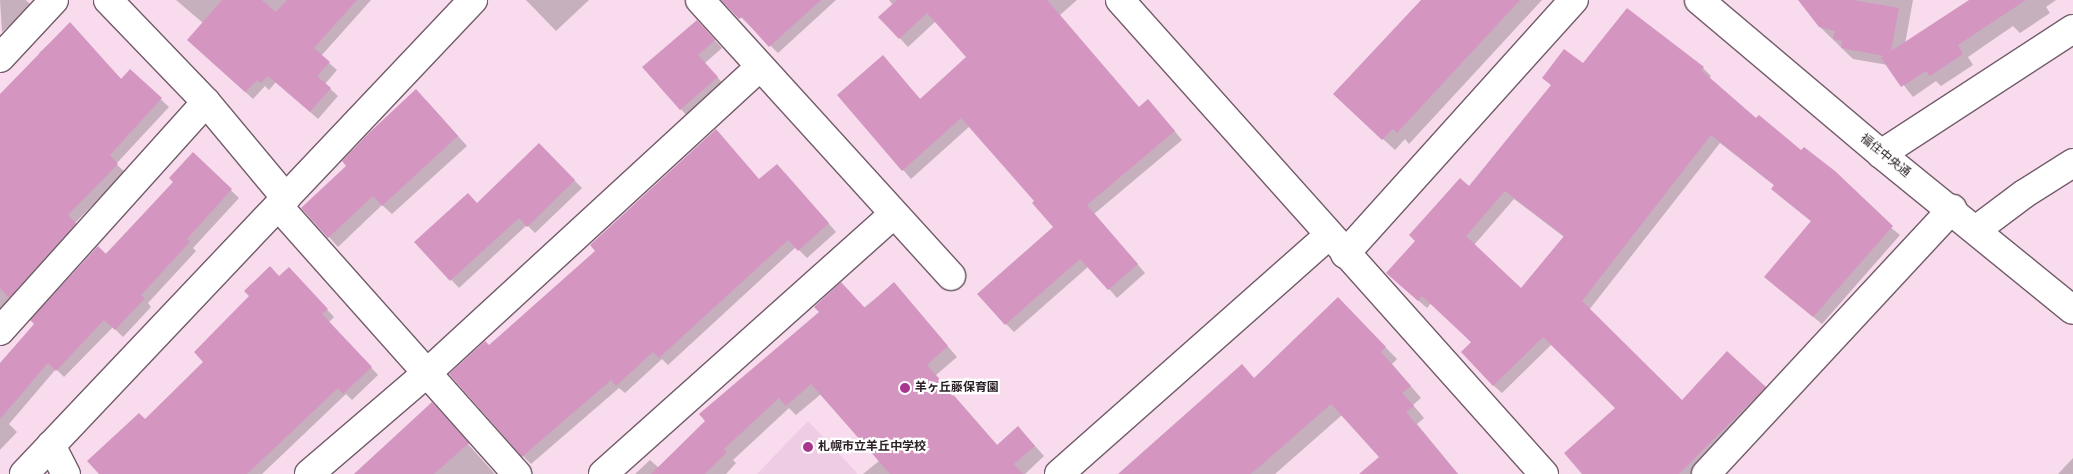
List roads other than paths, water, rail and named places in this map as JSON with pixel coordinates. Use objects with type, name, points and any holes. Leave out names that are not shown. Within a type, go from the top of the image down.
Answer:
[{"type":"street","points":[[0,58],[54,0]]},
{"type":"street","points":[[108,0],[206,102],[282,202],[427,373],[517,474]]},
{"type":"street","points":[[24,474],[472,0]]},
{"type":"street","points":[[700,0],[893,215],[951,276]]},
{"type":"street","points":[[1120,0],[1337,245],[1544,474]]},
{"type":"street","points":[[1059,474],[1337,245],[1574,0]]},
{"type":"street","name":"福住中央通","points":[[1699,0],[1881,154],[1952,209],[2073,310]]},
{"type":"street","points":[[1881,154],[2073,29]]},
{"type":"street","points":[[309,474],[427,373],[760,67]]},
{"type":"street","points":[[0,331],[206,102]]},
{"type":"street","points":[[1976,230],[2024,194],[2073,162]]},
{"type":"street","points":[[1706,474],[1952,209]]},
{"type":"street","points":[[603,474],[893,215]]},
{"type":"street","points":[[51,445],[66,474]]},
{"type":"place","name":"羊ヶ丘藤保育園","points":[[905,388]]},
{"type":"place","name":"札幌市立羊丘中学校","points":[[808,447]]}]
